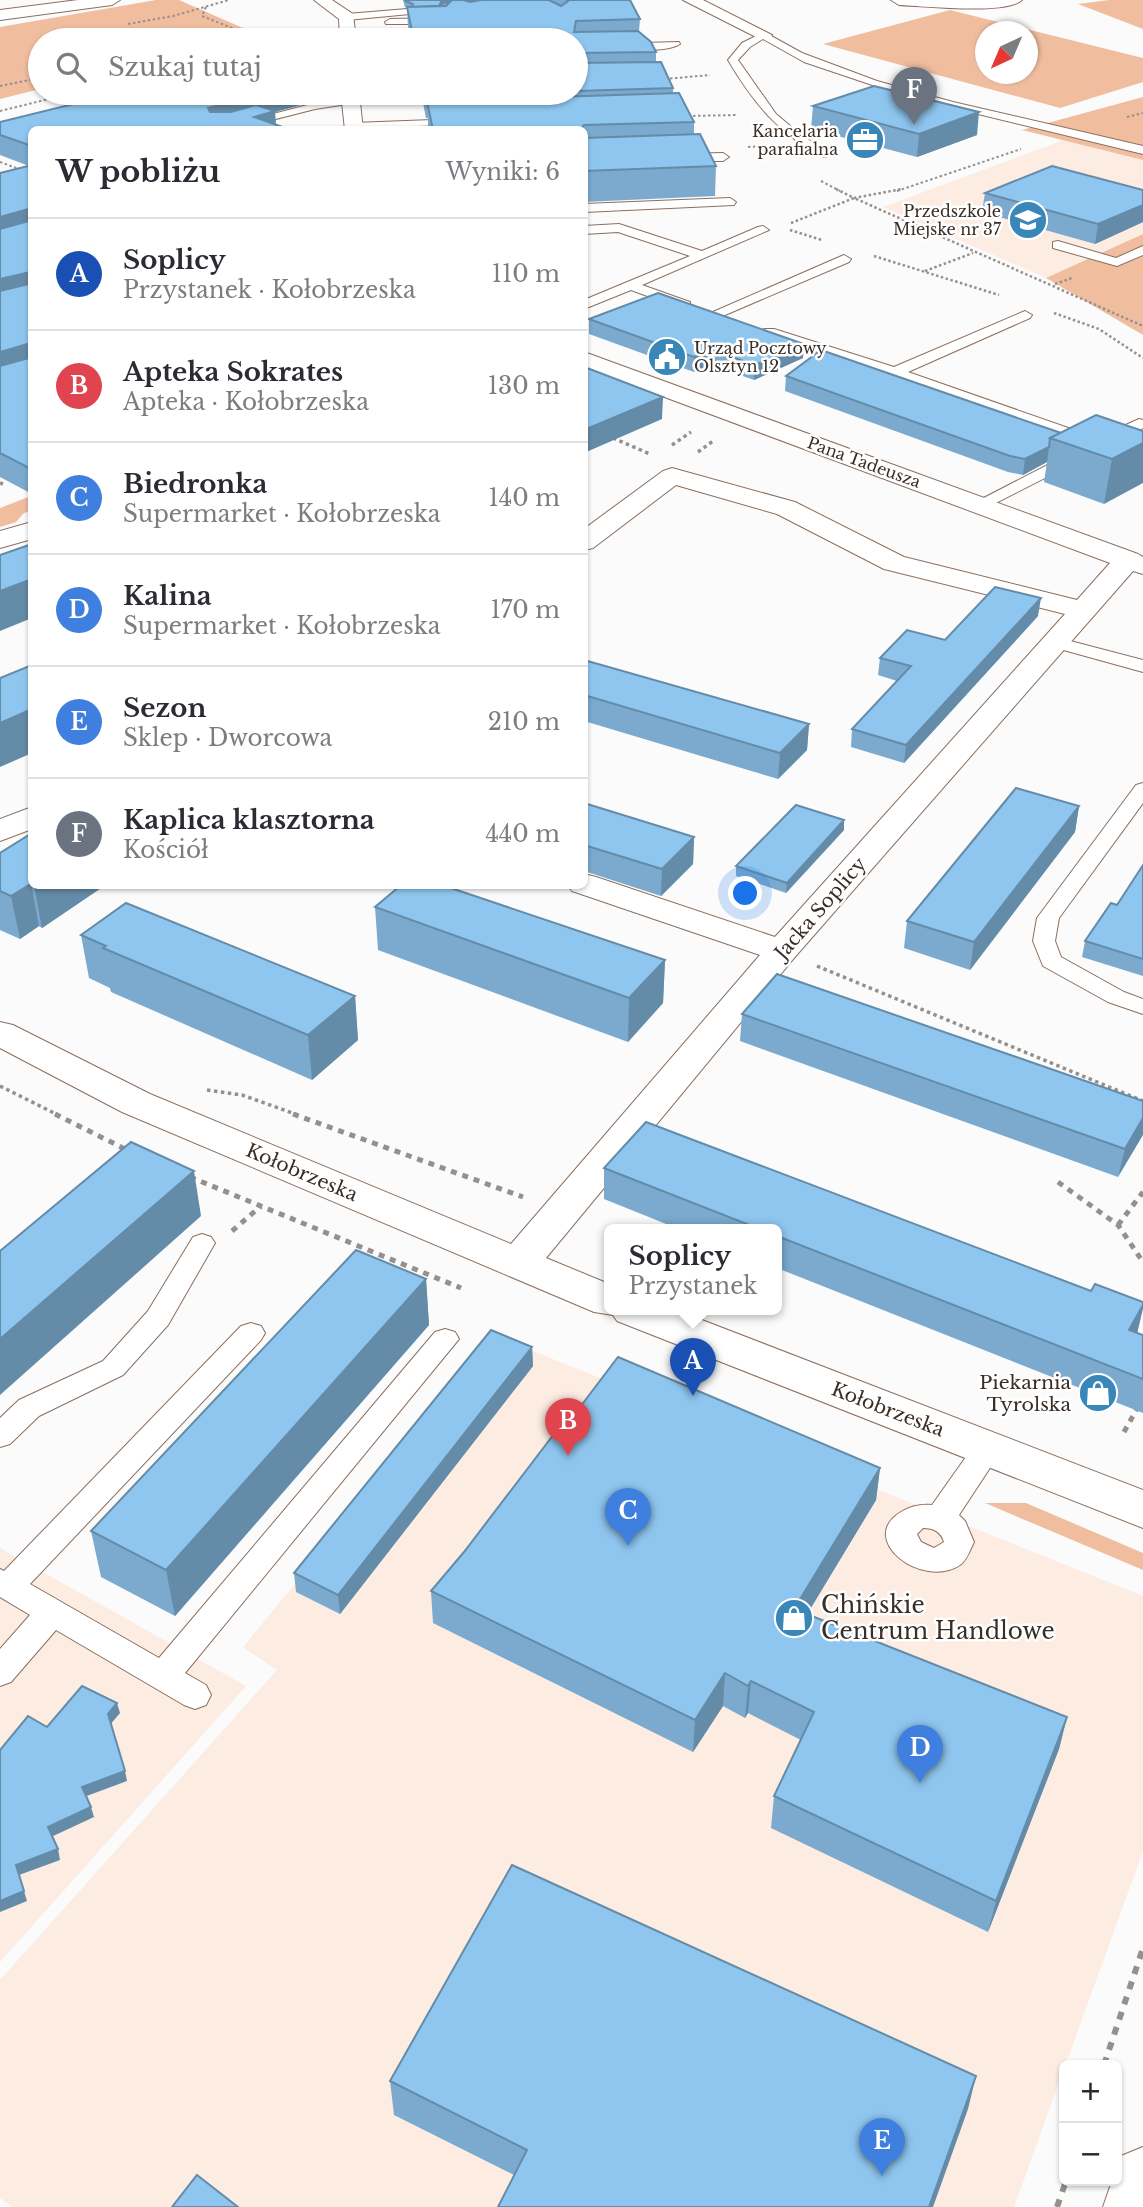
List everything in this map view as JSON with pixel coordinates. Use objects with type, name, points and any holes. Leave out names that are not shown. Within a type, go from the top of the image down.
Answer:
[{"type":"street","points":[[0,14],[63,0]]},
{"type":"street","points":[[0,14],[111,0]]},
{"type":"street","points":[[322,0],[346,17],[347,28]]},
{"type":"street","points":[[691,0],[764,35]]},
{"type":"street","points":[[899,0],[982,4],[1014,0]]},
{"type":"street","points":[[351,105],[354,126]]},
{"type":"street","name":"Pana Tadeusza","points":[[588,360],[1135,563]]},
{"type":"street","points":[[588,539],[671,476],[786,508],[894,563],[1083,610]]},
{"type":"street","points":[[0,540],[28,531]]},
{"type":"street","name":"Jacka Soplicy","points":[[519,1262],[782,951],[1083,610],[1135,563]]},
{"type":"street","points":[[0,831],[28,819]]},
{"type":"street","points":[[588,885],[782,951]]},
{"type":"street","name":"Kołobrzeska","points":[[0,1033],[136,1103],[604,1299]]},
{"type":"street","name":"Kołobrzeska","points":[[645,1315],[1143,1510]]},
{"type":"street","points":[[1135,2207],[1143,2178]]},
{"type":"lane","points":[[394,0],[420,11]]},
{"type":"lane","points":[[346,17],[446,9],[444,21],[390,22]]},
{"type":"lane","points":[[828,155],[801,143],[770,114],[733,60],[746,45],[764,35],[773,43],[813,61],[907,94],[1143,150]]},
{"type":"lane","points":[[629,46],[675,44]]},
{"type":"lane","points":[[642,46],[652,58]]},
{"type":"lane","points":[[233,126],[319,105]]},
{"type":"lane","points":[[378,126],[473,122]]},
{"type":"lane","points":[[667,159],[723,157]]},
{"type":"lane","points":[[588,208],[730,202]]},
{"type":"lane","points":[[588,230],[619,228],[701,255]]},
{"type":"lane","points":[[588,303],[769,228]]},
{"type":"lane","points":[[1058,245],[1118,262],[1143,250]]},
{"type":"lane","points":[[713,315],[844,259]]},
{"type":"lane","points":[[631,286],[713,315],[895,372],[1099,444]]},
{"type":"lane","points":[[895,372],[1025,315]]},
{"type":"lane","points":[[982,505],[1139,424]]},
{"type":"lane","points":[[1055,642],[1143,666]]},
{"type":"lane","points":[[1143,789],[1048,918],[1044,941],[1051,961],[1116,997],[1143,1007]]},
{"type":"lane","points":[[0,1436],[29,1408],[113,1367],[158,1318],[202,1243]]},
{"type":"lane","points":[[195,1695],[4,1584],[251,1333]]},
{"type":"lane","points":[[163,1677],[445,1339]]},
{"type":"lane","points":[[940,1518],[988,1448]]},
{"type":"lane","points":[[0,1672],[52,1612]]},
{"type":"path","points":[[206,6],[202,16],[232,28]]},
{"type":"path","points":[[670,87],[664,78],[714,75]]},
{"type":"path","points":[[0,86],[28,80]]},
{"type":"path","points":[[0,111],[28,104]]},
{"type":"path","points":[[694,127],[688,116],[745,114]]},
{"type":"path","points":[[769,228],[794,223],[854,198],[895,191],[1072,131]]},
{"type":"path","points":[[0,162],[28,172]]},
{"type":"path","points":[[818,179],[974,253],[1055,284],[1143,326]]},
{"type":"path","points":[[769,228],[822,240]]},
{"type":"path","points":[[924,271],[974,253]]},
{"type":"path","points":[[873,256],[1010,299]]},
{"type":"path","points":[[1049,311],[1099,329],[1143,358]]},
{"type":"path","points":[[667,448],[701,426]]},
{"type":"path","points":[[608,436],[655,456]]},
{"type":"path","points":[[782,951],[1143,1101]]},
{"type":"path","points":[[0,1086],[136,1154]]},
{"type":"path","points":[[195,1089],[242,1095],[523,1197]]},
{"type":"path","points":[[186,1175],[461,1288]]},
{"type":"path","points":[[1058,1182],[1118,1225],[1143,1262]]},
{"type":"path","points":[[1118,1225],[1143,1192]]},
{"type":"path","points":[[1124,1432],[1143,1398]]},
{"type":"path","points":[[1106,2060],[1143,1948]]},
{"type":"path","points":[[1057,2207],[1064,2186]]},
{"type":"shaded area","points":[[156,0],[179,0],[243,28],[28,28],[28,92],[0,99],[0,27]]},
{"type":"shaded area","points":[[1143,0],[1143,29],[1078,4]]},
{"type":"shaded area","points":[[950,10],[994,21],[975,21],[975,84],[1038,84],[1038,32],[1143,58],[1143,82],[1060,108],[823,44]]},
{"type":"shaded area","points":[[1143,97],[1143,160],[1022,130]]},
{"type":"shaded area","name":"Przedszkole Miejske nr 37","points":[[1064,140],[1143,160],[1143,234],[1046,278],[883,207]]},
{"type":"shaded area","points":[[1143,234],[1143,335],[1046,278]]},
{"type":"shaded area","points":[[28,497],[28,512],[16,522],[0,527],[0,508]]},
{"type":"shaded area","points":[[498,1337],[1143,1596],[1143,1851],[1067,2060],[1059,2060],[1059,2083],[1014,2207],[12,2207],[0,2198],[0,1980],[277,1670],[243,1647]]},
{"type":"shaded area","points":[[985,1503],[1026,1503],[1143,1553],[1143,1570]]},
{"type":"shaded area","points":[[0,1548],[246,1686],[0,1962]]},
{"type":"building","points":[[404,0],[442,0],[439,6],[412,7],[413,4]]},
{"type":"building","points":[[452,0],[549,0],[561,6],[567,0],[630,0],[640,19],[576,21],[575,28],[411,28],[407,7],[446,6]]},
{"type":"building","points":[[638,31],[651,42],[656,52],[588,53],[588,32]]},
{"type":"building","points":[[661,62],[673,88],[588,91],[588,63]]},
{"type":"building","points":[[874,86],[979,112],[919,134],[813,106]]},
{"type":"building","points":[[679,93],[694,122],[583,126],[432,126],[428,105],[588,105],[588,96]]},
{"type":"building","points":[[69,105],[220,105],[208,108],[210,112],[231,112],[256,105],[275,111],[254,117],[280,126],[28,126],[28,145],[0,135],[0,122]]},
{"type":"building","points":[[700,134],[716,166],[588,171],[588,138]]},
{"type":"building","points":[[28,166],[28,209],[0,217],[0,173]]},
{"type":"building","points":[[1052,166],[1143,190],[1143,205],[1098,224],[985,193]]},
{"type":"building","points":[[28,221],[28,272],[0,279],[0,229]]},
{"type":"building","points":[[28,284],[28,345],[0,352],[0,291]]},
{"type":"building","points":[[658,293],[804,344],[755,365],[712,350],[694,357],[589,319]]},
{"type":"building","points":[[821,350],[1061,433],[1050,438],[1049,447],[1025,459],[1010,456],[786,376]]},
{"type":"building","points":[[28,358],[28,467],[0,453],[0,366]]},
{"type":"building","points":[[588,368],[663,397],[588,428]]},
{"type":"building","points":[[1096,415],[1143,431],[1143,443],[1112,459],[1050,438]]},
{"type":"building","points":[[28,545],[28,580],[0,591],[0,555]]},
{"type":"building","points":[[995,587],[1041,598],[906,745],[852,729],[911,666],[880,658],[907,630],[945,640]]},
{"type":"building","points":[[588,661],[809,724],[780,753],[588,696]]},
{"type":"building","points":[[28,667],[28,711],[0,723],[0,678]]},
{"type":"building","points":[[1016,788],[1079,806],[974,942],[907,921]]},
{"type":"building","points":[[588,804],[694,837],[662,869],[588,846]]},
{"type":"building","points":[[796,805],[844,820],[787,883],[736,866]]},
{"type":"building","points":[[28,836],[28,885],[11,896],[0,891],[0,853]]},
{"type":"building","points":[[1143,865],[1143,959],[1085,941],[1111,903],[1117,905]]},
{"type":"building","points":[[396,889],[454,889],[665,960],[629,998],[375,907]]},
{"type":"building","points":[[126,903],[355,996],[308,1035],[103,948],[106,946],[81,935]]},
{"type":"building","points":[[777,974],[1143,1101],[1143,1118],[1125,1149],[742,1014]]},
{"type":"building","points":[[646,1122],[1091,1291],[1095,1284],[1143,1302],[1129,1330],[1143,1335],[1143,1379],[782,1238],[782,1224],[747,1224],[604,1168]]},
{"type":"building","points":[[131,1142],[194,1171],[0,1339],[0,1251]]},
{"type":"building","points":[[356,1250],[426,1279],[166,1570],[91,1531]]},
{"type":"building","points":[[491,1330],[532,1347],[338,1595],[294,1573]]},
{"type":"building","points":[[618,1357],[880,1468],[794,1609],[1067,1717],[996,1901],[774,1796],[814,1712],[751,1681],[748,1686],[725,1673],[695,1720],[431,1591],[570,1413],[574,1415]]},
{"type":"building","points":[[82,1686],[117,1703],[108,1714],[125,1771],[82,1787],[91,1807],[48,1827],[58,1849],[16,1865],[24,1891],[0,1901],[0,1750],[28,1716],[47,1727]]},
{"type":"building","points":[[512,1865],[976,2076],[929,2207],[498,2207],[527,2150],[390,2081]]},
{"type":"building","points":[[197,2175],[238,2207],[172,2207]]},
{"type":"place","name":"Kaplica klasztorna","points":[[914,125]]},
{"type":"place","name":"Kancelaria parafialna","points":[[865,140]]},
{"type":"place","name":"Przedszkole Miejske nr 37","points":[[1028,220]]},
{"type":"place","name":"Urząd Pocztowy Olsztyn 12","points":[[667,357]]},
{"type":"place","name":"Piekarnia Tyrolska","points":[[1098,1393]]},
{"type":"place","name":"Soplicy","points":[[693,1396]]},
{"type":"place","name":"Apteka Sokrates","points":[[568,1456]]},
{"type":"place","name":"Biedronka","points":[[628,1546]]},
{"type":"place","name":"Chińskie Centrum Handlowe","points":[[794,1618]]},
{"type":"place","name":"Kalina","points":[[920,1783]]},
{"type":"place","name":"Sezon","points":[[882,2176]]}]
